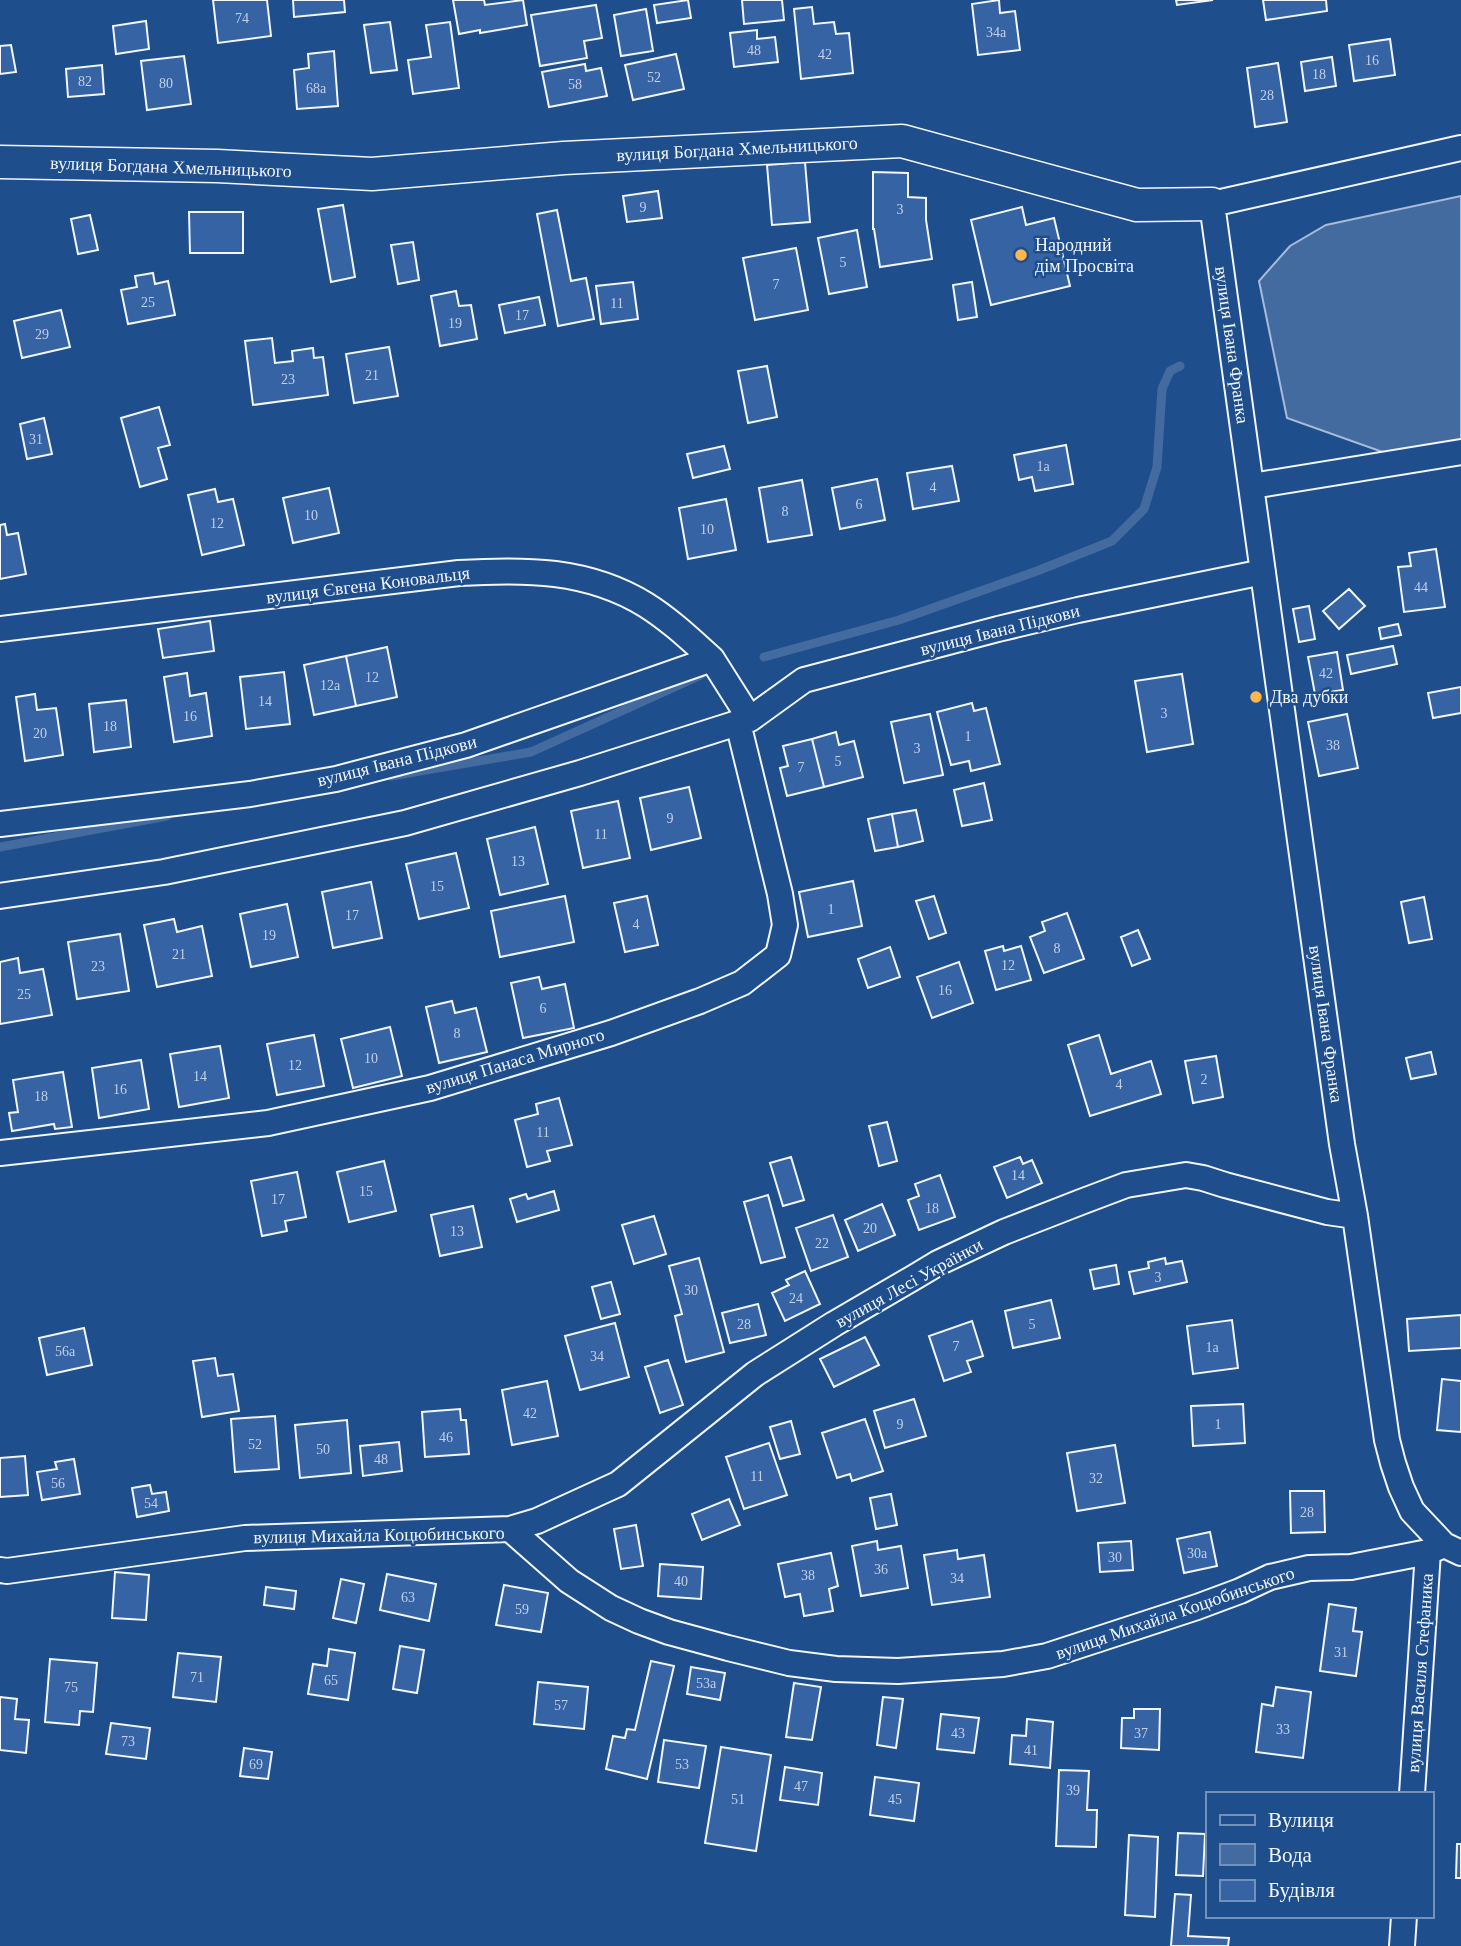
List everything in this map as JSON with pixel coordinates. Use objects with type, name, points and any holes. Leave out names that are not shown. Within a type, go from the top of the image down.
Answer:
[{"type":"street","name":"вулиця Богдана Хмельницького","points":[[0,162],[217,166],[372,174],[564,158],[902,141],[1137,205],[1212,204],[1461,148]]},
{"type":"street","name":"вулиця Івана Франка","points":[[1212,204],[1342,1144],[1387,1440],[1401,1487],[1412,1511],[1445,1550]]},
{"type":"street","points":[[1252,486],[1461,453]]},
{"type":"street","name":"вулиця Євгена Коновальця","points":[[0,629],[459,573],[548,572],[599,584],[644,604],[665,618],[712,659]]},
{"type":"street","name":"вулиця Івана Підкови","points":[[0,896],[164,872],[405,823],[580,773],[744,721],[804,680],[1038,620],[1263,572]]},
{"type":"street","points":[[712,659],[744,721]]},
{"type":"street","name":"вулиця Івана Підкови","points":[[0,824],[250,794],[336,779],[466,745],[712,659]]},
{"type":"street","name":"вулиця Панаса Мирного","points":[[0,1153],[268,1123],[430,1088],[611,1033],[742,983],[778,955],[785,925],[744,721]]},
{"type":"street","name":"вулиця Лесі Українки","points":[[510,1530],[537,1521],[618,1484],[755,1374],[913,1278],[1004,1232],[1126,1185],[1186,1175],[1355,1216]]},
{"type":"street","name":"вулиця Михайла Коцюбинського","points":[[0,1570],[245,1538],[510,1530],[569,1580],[611,1608],[639,1621],[716,1645],[789,1662],[836,1669],[898,1671],[1003,1664],[1047,1656],[1163,1619],[1287,1572],[1309,1568],[1350,1567],[1445,1550]]},
{"type":"street","name":"вулиця Василя Стефаника","points":[[1412,1792],[1445,1550]]},
{"type":"street","points":[[1402,1946],[1404,1918]]},
{"type":"water","points":[[1461,196],[1461,448],[1405,460],[1287,418],[1259,281],[1290,246],[1326,225]]},
{"type":"building","points":[[213,0],[267,0],[271,36],[218,43]]},
{"type":"building","points":[[293,0],[344,0],[345,12],[294,17]]},
{"type":"building","points":[[453,0],[484,0],[485,5],[523,0],[527,25],[459,34]]},
{"type":"building","points":[[688,0],[691,18],[657,23],[654,5]]},
{"type":"building","points":[[742,0],[782,0],[784,20],[744,24]]},
{"type":"building","points":[[999,0],[1000,13],[1015,11],[1020,50],[978,55],[972,4]]},
{"type":"building","points":[[1176,0],[1213,0],[1177,5]]},
{"type":"building","points":[[1263,0],[1326,0],[1327,11],[1266,20]]},
{"type":"building","points":[[596,5],[602,38],[584,41],[587,58],[540,66],[531,15]]},
{"type":"building","points":[[812,7],[814,24],[834,22],[836,34],[849,33],[853,73],[801,79],[794,9]]},
{"type":"building","points":[[646,9],[653,51],[621,56],[614,15]]},
{"type":"building","points":[[146,21],[149,49],[116,54],[113,26]]},
{"type":"building","points":[[390,22],[397,70],[371,73],[364,25]]},
{"type":"building","points":[[450,22],[459,88],[413,94],[408,60],[431,57],[426,25]]},
{"type":"building","points":[[757,30],[757,39],[775,37],[778,62],[734,67],[730,33]]},
{"type":"building","points":[[1390,39],[1395,75],[1354,81],[1349,45]]},
{"type":"building","points":[[11,45],[16,72],[0,74],[0,46]]},
{"type":"building","points":[[334,51],[338,106],[297,109],[294,70],[309,68],[308,54]]},
{"type":"building","points":[[676,54],[684,89],[633,100],[625,65]]},
{"type":"building","points":[[184,56],[191,104],[147,110],[141,61]]},
{"type":"building","points":[[1332,57],[1336,86],[1305,91],[1301,62]]},
{"type":"building","points":[[1278,63],[1287,122],[1255,127],[1247,68]]},
{"type":"building","points":[[585,64],[586,71],[601,68],[607,96],[549,107],[542,72]]},
{"type":"building","points":[[102,65],[104,94],[68,97],[66,69]]},
{"type":"building","points":[[805,162],[810,222],[772,225],[767,165]]},
{"type":"building","points":[[873,172],[908,173],[908,197],[926,198],[926,220],[932,259],[880,267],[873,229]]},
{"type":"building","points":[[658,191],[662,218],[627,222],[623,196]]},
{"type":"building","points":[[343,205],[355,277],[331,282],[318,209]]},
{"type":"building","name":"Народний дім Просвіта","points":[[1022,207],[1026,225],[1054,218],[1070,286],[991,305],[971,220]]},
{"type":"building","points":[[557,210],[571,281],[586,278],[594,319],[558,326],[537,214]]},
{"type":"building","points":[[189,212],[243,212],[243,253],[190,253]]},
{"type":"building","points":[[90,215],[98,250],[78,254],[71,219]]},
{"type":"building","points":[[857,230],[867,287],[829,294],[818,238]]},
{"type":"building","points":[[413,242],[419,280],[398,284],[391,245]]},
{"type":"building","points":[[796,248],[808,310],[755,320],[743,258]]},
{"type":"building","points":[[153,273],[155,284],[168,281],[175,315],[128,324],[121,290],[137,287],[135,276]]},
{"type":"building","points":[[633,282],[638,319],[601,324],[596,286]]},
{"type":"building","points":[[972,282],[977,317],[958,320],[953,285]]},
{"type":"building","points":[[456,291],[459,306],[471,305],[477,339],[440,346],[431,296]]},
{"type":"building","points":[[539,297],[545,325],[505,333],[499,305]]},
{"type":"building","points":[[61,310],[70,347],[22,358],[14,321]]},
{"type":"building","points":[[272,338],[275,363],[293,361],[292,351],[313,348],[314,358],[323,357],[328,395],[253,405],[245,341]]},
{"type":"building","points":[[389,347],[398,396],[354,403],[346,354]]},
{"type":"building","points":[[767,366],[777,417],[748,423],[738,371]]},
{"type":"building","points":[[159,407],[170,445],[158,448],[167,479],[140,487],[121,418]]},
{"type":"building","points":[[44,418],[52,454],[27,459],[20,424]]},
{"type":"building","points":[[1066,445],[1073,484],[1035,491],[1032,477],[1019,480],[1014,455]]},
{"type":"building","points":[[724,446],[730,469],[693,478],[687,454]]},
{"type":"building","points":[[952,466],[959,501],[913,509],[907,473]]},
{"type":"building","points":[[877,479],[885,520],[840,529],[832,488]]},
{"type":"building","points":[[802,480],[812,535],[768,542],[759,488]]},
{"type":"building","points":[[329,488],[339,533],[293,543],[283,498]]},
{"type":"building","points":[[215,489],[218,502],[233,499],[244,545],[202,555],[188,495]]},
{"type":"building","points":[[726,499],[736,550],[688,559],[679,508]]},
{"type":"building","points":[[5,524],[7,535],[18,533],[26,574],[0,579],[0,525]]},
{"type":"building","points":[[1436,549],[1445,607],[1404,612],[1398,567],[1411,566],[1409,553]]},
{"type":"building","points":[[1349,589],[1365,606],[1339,629],[1323,611]]},
{"type":"building","points":[[1309,606],[1315,639],[1299,642],[1293,609]]},
{"type":"building","points":[[210,621],[214,651],[163,658],[158,629]]},
{"type":"building","points":[[1398,624],[1401,635],[1381,639],[1379,628]]},
{"type":"building","points":[[1393,646],[1397,664],[1351,674],[1347,655]]},
{"type":"building","points":[[387,647],[397,697],[356,706],[346,656]]},
{"type":"building","points":[[1337,652],[1343,690],[1315,694],[1308,657]]},
{"type":"building","points":[[346,656],[356,706],[314,715],[304,665]]},
{"type":"building","points":[[284,672],[290,724],[246,729],[240,677]]},
{"type":"building","points":[[187,673],[190,696],[206,693],[212,736],[174,742],[164,677]]},
{"type":"building","points":[[1182,674],[1193,744],[1147,752],[1135,681]]},
{"type":"building","points":[[1461,687],[1461,713],[1433,718],[1428,693]]},
{"type":"building","points":[[35,694],[37,710],[56,708],[63,755],[25,761],[16,697]]},
{"type":"building","points":[[126,700],[131,747],[94,752],[89,704]]},
{"type":"building","points":[[972,703],[974,711],[986,708],[1000,764],[971,771],[969,761],[951,765],[937,712]]},
{"type":"building","points":[[930,714],[943,775],[904,783],[891,722]]},
{"type":"building","points":[[1347,714],[1358,768],[1319,776],[1308,722]]},
{"type":"building","points":[[836,732],[839,745],[854,741],[863,777],[824,787],[812,739]]},
{"type":"building","points":[[812,739],[824,787],[787,796],[780,768],[788,766],[783,746]]},
{"type":"building","points":[[984,783],[992,820],[962,826],[954,790]]},
{"type":"building","points":[[689,787],[701,838],[651,850],[640,798]]},
{"type":"building","points":[[618,801],[630,858],[583,868],[571,811]]},
{"type":"building","points":[[916,810],[923,841],[898,847],[892,814]]},
{"type":"building","points":[[892,814],[898,847],[875,851],[868,819]]},
{"type":"building","points":[[535,827],[548,884],[500,895],[487,839]]},
{"type":"building","points":[[456,853],[469,908],[419,919],[406,864]]},
{"type":"building","points":[[853,881],[862,926],[808,937],[799,892]]},
{"type":"building","points":[[371,882],[382,938],[333,948],[322,892]]},
{"type":"building","points":[[565,896],[574,942],[500,957],[491,911]]},
{"type":"building","points":[[647,896],[658,945],[625,952],[614,903]]},
{"type":"building","points":[[934,896],[946,933],[929,939],[916,901]]},
{"type":"building","points":[[1424,897],[1432,939],[1409,943],[1401,902]]},
{"type":"building","points":[[287,904],[298,957],[251,967],[240,914]]},
{"type":"building","points":[[1067,913],[1084,959],[1044,973],[1030,937],[1045,931],[1042,922]]},
{"type":"building","points":[[174,919],[177,932],[202,926],[212,976],[157,987],[144,925]]},
{"type":"building","points":[[1138,930],[1150,959],[1132,966],[1121,937]]},
{"type":"building","points":[[120,934],[129,991],[77,999],[68,942]]},
{"type":"building","points":[[1003,946],[1004,951],[1021,946],[1031,980],[996,990],[985,951]]},
{"type":"building","points":[[890,947],[900,977],[868,988],[858,959]]},
{"type":"building","points":[[18,958],[20,973],[43,969],[52,1015],[0,1024],[0,962]]},
{"type":"building","points":[[959,962],[973,1003],[932,1018],[917,977]]},
{"type":"building","points":[[539,977],[542,989],[565,984],[574,1028],[523,1038],[511,983]]},
{"type":"building","points":[[452,1001],[455,1013],[476,1008],[487,1052],[439,1063],[426,1007]]},
{"type":"building","points":[[390,1027],[402,1076],[353,1088],[341,1039]]},
{"type":"building","points":[[314,1035],[324,1086],[277,1095],[267,1044]]},
{"type":"building","points":[[1099,1035],[1111,1074],[1151,1061],[1161,1094],[1090,1116],[1068,1045]]},
{"type":"building","points":[[220,1046],[229,1098],[179,1107],[170,1054]]},
{"type":"building","points":[[1431,1052],[1436,1074],[1411,1079],[1406,1058]]},
{"type":"building","points":[[1216,1056],[1223,1097],[1193,1103],[1185,1061]]},
{"type":"building","points":[[141,1060],[149,1109],[99,1118],[92,1068]]},
{"type":"building","points":[[63,1072],[72,1127],[55,1129],[54,1124],[12,1131],[9,1113],[18,1112],[13,1080]]},
{"type":"building","points":[[559,1098],[572,1145],[547,1151],[550,1161],[527,1167],[515,1120],[538,1114],[536,1104]]},
{"type":"building","points":[[887,1122],[897,1161],[879,1166],[869,1126]]},
{"type":"building","points":[[791,1157],[804,1200],[783,1206],[770,1163]]},
{"type":"building","points":[[1020,1157],[1023,1164],[1032,1160],[1042,1183],[1007,1198],[994,1167]]},
{"type":"building","points":[[384,1161],[396,1211],[349,1222],[337,1172]]},
{"type":"building","points":[[297,1172],[306,1217],[285,1221],[287,1231],[262,1236],[251,1181]]},
{"type":"building","points":[[940,1175],[955,1217],[919,1230],[908,1200],[919,1196],[915,1184]]},
{"type":"building","points":[[554,1191],[559,1210],[517,1222],[510,1199],[526,1194],[528,1199]]},
{"type":"building","points":[[768,1195],[785,1257],[761,1263],[744,1202]]},
{"type":"building","points":[[882,1204],[895,1235],[858,1251],[845,1220]]},
{"type":"building","points":[[473,1206],[482,1247],[440,1256],[431,1215]]},
{"type":"building","points":[[833,1215],[848,1257],[811,1271],[796,1228]]},
{"type":"building","points":[[654,1216],[666,1254],[634,1264],[622,1225]]},
{"type":"building","points":[[699,1258],[724,1352],[686,1362],[675,1316],[682,1314],[669,1266]]},
{"type":"building","points":[[1165,1258],[1166,1264],[1182,1261],[1187,1282],[1134,1294],[1129,1272],[1149,1268],[1148,1262]]},
{"type":"building","points":[[1116,1265],[1119,1284],[1094,1289],[1090,1270]]},
{"type":"building","points":[[805,1271],[820,1304],[785,1321],[772,1293],[789,1285],[786,1280]]},
{"type":"building","points":[[611,1282],[620,1314],[601,1319],[592,1287]]},
{"type":"building","points":[[1051,1300],[1060,1338],[1013,1348],[1005,1311]]},
{"type":"building","points":[[758,1304],[766,1335],[730,1343],[722,1313]]},
{"type":"building","points":[[1461,1315],[1461,1348],[1409,1351],[1407,1319]]},
{"type":"building","points":[[1232,1320],[1238,1368],[1193,1374],[1187,1326]]},
{"type":"building","points":[[972,1321],[983,1356],[967,1361],[971,1372],[944,1381],[929,1336]]},
{"type":"building","points":[[615,1323],[629,1377],[580,1390],[565,1336]]},
{"type":"building","points":[[84,1328],[92,1365],[47,1375],[39,1338]]},
{"type":"building","points":[[865,1337],[879,1365],[834,1387],[820,1359]]},
{"type":"building","points":[[215,1358],[218,1376],[233,1374],[239,1411],[202,1417],[193,1361]]},
{"type":"building","points":[[668,1360],[683,1405],[660,1413],[645,1367]]},
{"type":"building","points":[[1442,1379],[1461,1381],[1461,1432],[1437,1430]]},
{"type":"building","points":[[547,1381],[558,1436],[512,1445],[502,1390]]},
{"type":"building","points":[[914,1399],[926,1436],[885,1448],[874,1411]]},
{"type":"building","points":[[1243,1404],[1245,1443],[1193,1446],[1191,1406]]},
{"type":"building","points":[[460,1409],[461,1420],[466,1420],[469,1454],[425,1457],[422,1412]]},
{"type":"building","points":[[275,1416],[279,1469],[235,1472],[231,1419]]},
{"type":"building","points":[[865,1419],[883,1471],[852,1481],[850,1474],[837,1478],[822,1433]]},
{"type":"building","points":[[347,1420],[351,1473],[300,1478],[295,1425]]},
{"type":"building","points":[[791,1421],[800,1454],[780,1459],[770,1427]]},
{"type":"building","points":[[399,1442],[402,1471],[363,1476],[360,1446]]},
{"type":"building","points":[[769,1443],[787,1495],[744,1509],[726,1457]]},
{"type":"building","points":[[1115,1445],[1125,1503],[1077,1511],[1067,1453]]},
{"type":"building","points":[[25,1456],[28,1495],[0,1497],[0,1458]]},
{"type":"building","points":[[74,1459],[80,1494],[42,1500],[37,1472],[57,1469],[55,1462]]},
{"type":"building","points":[[150,1485],[152,1494],[166,1492],[169,1511],[137,1517],[132,1488]]},
{"type":"building","points":[[1290,1491],[1324,1491],[1325,1532],[1291,1533]]},
{"type":"building","points":[[891,1494],[897,1525],[876,1529],[870,1498]]},
{"type":"building","points":[[729,1499],[740,1525],[702,1540],[692,1514]]},
{"type":"building","points":[[636,1525],[643,1566],[621,1569],[614,1529]]},
{"type":"building","points":[[1210,1532],[1217,1566],[1184,1573],[1177,1539]]},
{"type":"building","points":[[877,1541],[878,1550],[901,1546],[908,1588],[861,1596],[852,1546]]},
{"type":"building","points":[[1131,1541],[1133,1570],[1100,1572],[1098,1543]]},
{"type":"building","points":[[957,1550],[958,1559],[984,1555],[990,1597],[932,1605],[924,1555]]},
{"type":"building","points":[[831,1553],[838,1586],[829,1589],[833,1611],[804,1616],[800,1594],[785,1597],[778,1564]]},
{"type":"building","points":[[660,1564],[703,1567],[701,1599],[658,1596]]},
{"type":"building","points":[[115,1572],[149,1575],[146,1620],[112,1618]]},
{"type":"building","points":[[387,1574],[436,1584],[429,1621],[380,1610]]},
{"type":"building","points":[[341,1579],[364,1584],[356,1623],[333,1618]]},
{"type":"building","points":[[504,1585],[548,1593],[541,1632],[496,1625]]},
{"type":"building","points":[[266,1587],[296,1591],[294,1609],[264,1605]]},
{"type":"building","points":[[1329,1604],[1356,1608],[1353,1631],[1362,1632],[1356,1676],[1320,1671]]},
{"type":"building","points":[[400,1646],[424,1650],[417,1693],[393,1689]]},
{"type":"building","points":[[329,1649],[355,1653],[348,1700],[308,1694],[313,1664],[327,1666]]},
{"type":"building","points":[[178,1653],[221,1657],[216,1702],[173,1697]]},
{"type":"building","points":[[50,1659],[97,1663],[93,1712],[80,1711],[79,1725],[45,1722]]},
{"type":"building","points":[[651,1661],[674,1666],[647,1779],[606,1769],[613,1736],[625,1738],[627,1729],[635,1730]]},
{"type":"building","points":[[691,1667],[725,1673],[720,1700],[687,1694]]},
{"type":"building","points":[[538,1682],[588,1687],[584,1729],[534,1724]]},
{"type":"building","points":[[794,1683],[821,1687],[812,1740],[786,1737]]},
{"type":"building","points":[[1276,1687],[1311,1692],[1303,1758],[1256,1752],[1262,1704],[1273,1706]]},
{"type":"building","points":[[0,1697],[17,1699],[15,1719],[29,1720],[26,1753],[0,1750]]},
{"type":"building","points":[[883,1697],[903,1699],[896,1748],[877,1745]]},
{"type":"building","points":[[1134,1709],[1160,1709],[1159,1750],[1121,1748],[1122,1718],[1134,1718]]},
{"type":"building","points":[[941,1714],[979,1718],[974,1753],[937,1749]]},
{"type":"building","points":[[1027,1719],[1053,1722],[1050,1768],[1010,1764],[1012,1735],[1026,1736]]},
{"type":"building","points":[[111,1723],[150,1728],[146,1759],[106,1754]]},
{"type":"building","points":[[664,1740],[706,1746],[699,1788],[658,1782]]},
{"type":"building","points":[[721,1747],[771,1755],[756,1851],[705,1843]]},
{"type":"building","points":[[244,1748],[272,1752],[268,1779],[240,1776]]},
{"type":"building","points":[[785,1767],[822,1773],[818,1805],[780,1800]]},
{"type":"building","points":[[1059,1770],[1089,1771],[1087,1810],[1097,1810],[1096,1847],[1056,1846]]},
{"type":"building","points":[[875,1777],[919,1783],[914,1821],[870,1815]]},
{"type":"building","points":[[1178,1833],[1205,1834],[1203,1876],[1176,1875]]},
{"type":"building","points":[[1129,1835],[1158,1837],[1155,1917],[1125,1915]]},
{"type":"building","points":[[1457,1844],[1461,1844],[1461,1878],[1456,1878]]},
{"type":"building","points":[[1175,1894],[1191,1895],[1188,1936],[1229,1938],[1228,1946],[1171,1946]]},
{"type":"waterway","points":[[764,657],[899,620],[1112,541],[1144,509],[1157,467],[1162,389],[1170,371],[1180,366]]},
{"type":"waterway","points":[[391,776],[531,752],[701,675]]},
{"type":"waterway","points":[[0,847],[167,816]]},
{"type":"place","name":"Народний дім Просвіта","points":[[1021,255]]},
{"type":"place","name":"Два дубки","points":[[1256,697]]}]
